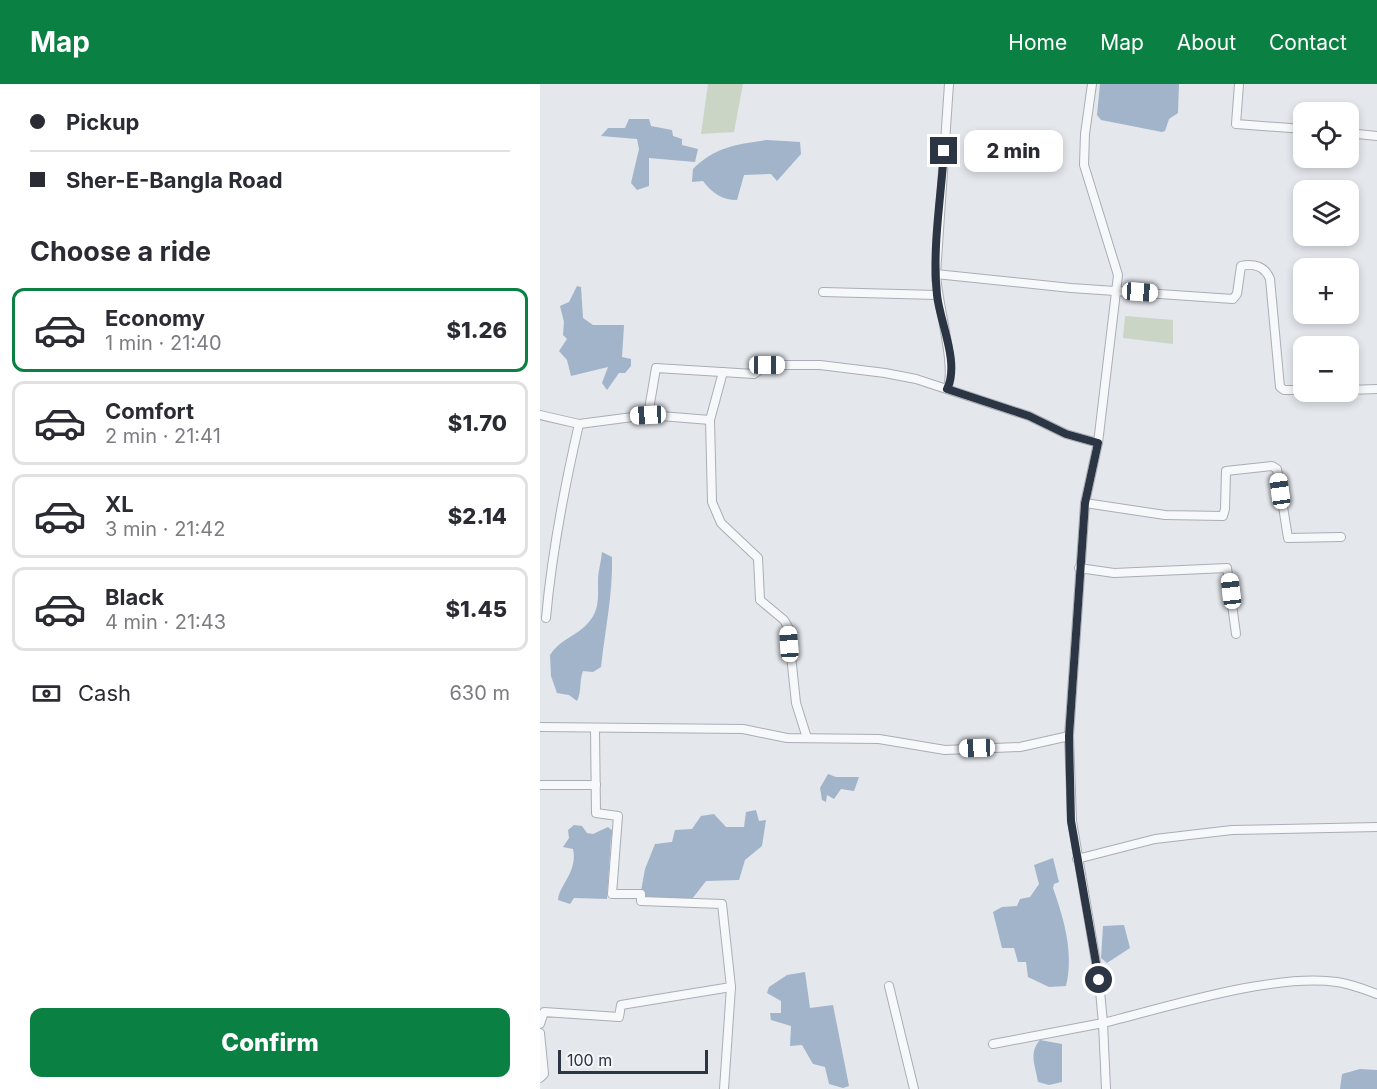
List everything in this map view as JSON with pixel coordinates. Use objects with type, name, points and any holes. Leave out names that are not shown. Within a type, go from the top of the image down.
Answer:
[{"type":"street","points":[[947,389],[952,380],[951,362],[937,295],[936,274],[949,84]]},
{"type":"street","points":[[1092,84],[1084,134],[1084,165],[1118,275],[1098,443],[1085,503],[1069,736],[1071,821],[1099,980],[1106,1089]]},
{"type":"street","points":[[1239,84],[1236,124],[1293,128]]},
{"type":"street","points":[[1359,134],[1377,136]]},
{"type":"street","points":[[936,274],[1233,299],[1237,294],[1240,266],[1259,266],[1266,270],[1270,279],[1280,387],[1284,390],[1293,390]]},
{"type":"street","points":[[823,292],[937,295]]},
{"type":"street","points":[[648,415],[656,368],[754,374],[767,365],[820,364],[885,373],[947,389],[1029,416],[1066,434],[1098,443]]},
{"type":"street","points":[[723,372],[710,420],[714,509],[721,523],[756,555],[760,600],[788,627],[796,703],[807,738]]},
{"type":"street","points":[[1359,390],[1377,389]]},
{"type":"street","points":[[540,415],[579,424],[648,415],[710,420]]},
{"type":"street","points":[[546,618],[551,558],[559,508],[579,424]]},
{"type":"street","points":[[1085,503],[1165,515],[1222,516],[1225,509],[1226,471],[1272,466],[1277,470],[1288,538],[1341,537]]},
{"type":"street","points":[[1079,568],[1114,573],[1227,568],[1236,634]]},
{"type":"street","points":[[540,727],[743,729],[788,738],[879,739],[945,750],[1020,747],[1069,736]]},
{"type":"street","points":[[595,729],[596,813],[618,816],[612,894],[641,894],[641,901],[722,904],[731,987],[724,1089]]},
{"type":"street","points":[[540,785],[596,785]]},
{"type":"street","points":[[1077,859],[1155,839],[1232,830],[1377,827]]},
{"type":"street","points":[[993,1044],[1103,1023],[1235,991],[1284,983],[1337,982],[1377,994]]},
{"type":"street","points":[[889,986],[914,1089]]},
{"type":"street","points":[[540,1024],[544,1012],[619,1017],[621,1005],[731,987]]},
{"type":"street","points":[[540,1033],[544,1074],[540,1078]]},
{"type":"green space","points":[[708,84],[743,84],[734,132],[701,134]]},
{"type":"green space","points":[[1125,316],[1173,320],[1173,344],[1123,338]]},
{"type":"water","points":[[1100,84],[1179,84],[1178,113],[1169,119],[1165,131],[1162,132],[1101,120],[1097,115]]},
{"type":"water","points":[[629,119],[649,119],[651,126],[672,130],[673,136],[682,139],[682,145],[698,149],[695,162],[649,158],[649,186],[637,190],[631,183],[639,149],[637,139],[601,136],[608,128],[625,128]]},
{"type":"water","points":[[767,140],[800,142],[801,154],[777,181],[771,174],[744,175],[737,200],[718,195],[703,181],[692,182],[693,169],[709,156],[736,145]]},
{"type":"water","points":[[577,286],[581,287],[583,318],[593,325],[624,325],[622,357],[631,359],[631,366],[625,373],[619,373],[607,390],[602,383],[608,367],[571,376],[567,360],[559,351],[567,339],[563,335],[564,322],[560,306],[569,302]]},
{"type":"water","points":[[602,552],[612,557],[612,571],[601,667],[593,672],[583,671],[577,701],[569,695],[557,693],[551,676],[550,655],[593,617],[598,601],[598,578]]},
{"type":"water","points":[[828,774],[836,777],[859,777],[854,791],[841,789],[834,799],[827,795],[826,802],[822,800],[820,788]]},
{"type":"water","points":[[756,810],[759,821],[766,820],[762,846],[745,860],[739,880],[706,881],[692,899],[645,897],[645,891],[641,891],[645,869],[655,844],[672,842],[675,830],[692,829],[701,816],[714,814],[726,827],[744,827],[746,812]]},
{"type":"water","points":[[574,825],[582,826],[587,833],[593,834],[608,827],[614,832],[611,838],[607,899],[574,898],[570,904],[558,900],[573,865],[573,849],[563,847],[569,838],[568,830]]},
{"type":"water","points":[[1053,858],[1059,882],[1054,884],[1053,888],[1064,924],[1069,961],[1066,986],[1049,987],[1028,977],[1026,962],[1018,962],[1014,948],[1002,948],[993,912],[1002,907],[1017,906],[1020,899],[1030,897],[1039,884],[1034,865]]},
{"type":"water","points":[[1124,925],[1130,948],[1107,963],[1101,958],[1103,926]]},
{"type":"water","points":[[805,972],[810,1008],[833,1005],[849,1086],[843,1088],[829,1084],[825,1067],[813,1064],[802,1045],[790,1046],[791,1026],[771,1020],[770,1013],[781,1013],[781,1001],[767,993],[769,987],[787,975]]},
{"type":"water","points":[[1040,1040],[1062,1044],[1062,1082],[1049,1085],[1038,1082],[1034,1050]]},
{"type":"water","points":[[1360,1069],[1377,1070],[1377,1089],[1340,1089],[1342,1074]]},
{"type":"route","points":[[944,151],[936,274],[937,295],[951,362],[952,380],[947,389],[1029,416],[1066,434],[1098,443],[1085,503],[1069,736],[1071,821],[1099,980]]}]
